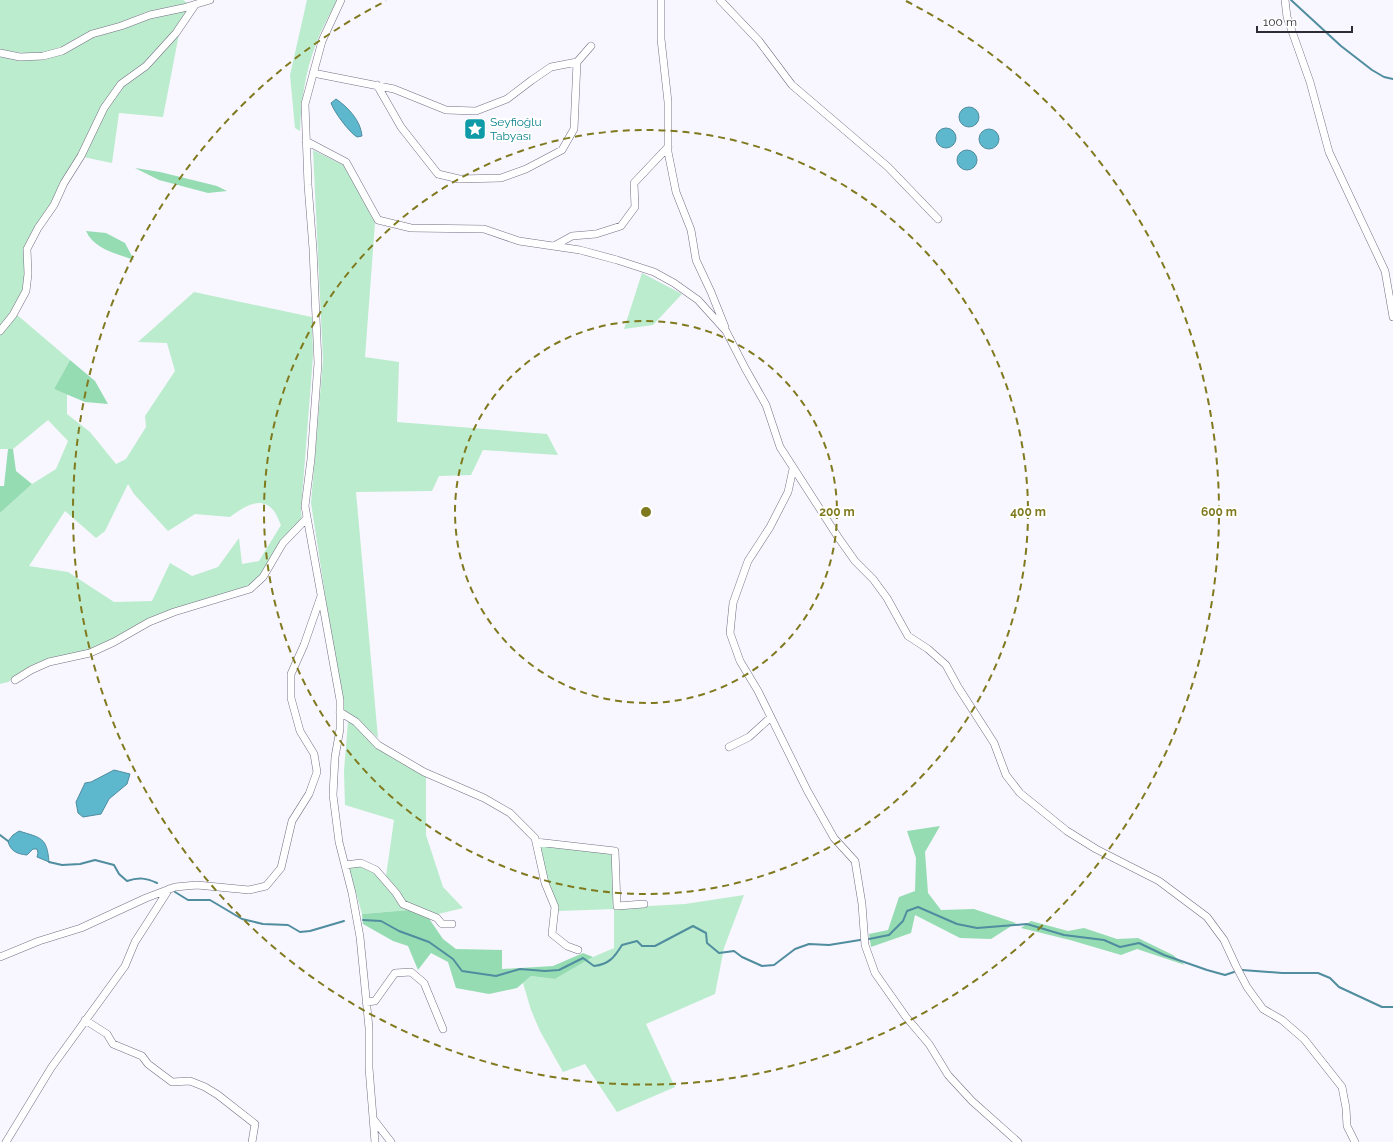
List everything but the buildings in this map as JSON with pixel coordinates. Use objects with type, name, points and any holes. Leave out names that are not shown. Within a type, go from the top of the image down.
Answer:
[{"type":"street","points":[[0,53],[20,57],[43,56],[62,51],[92,34],[121,26],[150,15],[195,5],[210,0]]},
{"type":"street","points":[[341,0],[322,41],[305,104],[318,363],[311,459],[305,506],[340,700],[340,729],[335,757],[333,795],[339,842],[352,893],[360,937],[369,1028],[369,1068],[375,1142]]},
{"type":"street","points":[[661,0],[661,39],[668,102],[668,147],[676,192],[691,230],[696,260],[711,292],[726,331],[737,354],[766,405],[780,447],[793,469],[804,483],[838,538],[855,561],[873,579],[887,598],[908,636],[946,665],[958,687],[994,743],[1006,775],[1020,793],[1067,830],[1096,849],[1159,881],[1207,917],[1224,940],[1247,987],[1263,1009],[1282,1020],[1304,1039],[1342,1087],[1346,1108],[1347,1126],[1355,1142]]},
{"type":"street","points":[[720,0],[759,41],[792,85],[888,167],[938,219]]},
{"type":"street","points":[[1285,0],[1287,17],[1310,82],[1329,152],[1385,271],[1393,317]]},
{"type":"street","points":[[0,331],[13,315],[26,291],[28,274],[27,249],[38,228],[54,205],[64,183],[81,156],[104,108],[121,84],[146,66],[176,33],[195,5]]},
{"type":"street","points":[[313,73],[394,89],[446,110],[476,111],[507,99],[551,67],[577,62],[591,46]]},
{"type":"street","points":[[377,85],[401,127],[438,174],[459,179],[501,178],[526,169],[562,150],[574,129],[577,62]]},
{"type":"street","points":[[306,141],[346,162],[378,220],[411,228],[484,229],[519,241],[580,250],[617,260],[654,272],[674,283],[698,300],[726,331]]},
{"type":"street","points":[[554,246],[572,236],[596,234],[621,226],[635,207],[634,183],[668,147]]},
{"type":"street","points":[[793,469],[788,492],[770,527],[748,561],[733,603],[730,633],[740,661],[758,691],[807,790],[834,838],[855,862],[862,904],[865,944],[875,973],[906,1017],[929,1044],[948,1075],[972,1101],[1018,1142]]},
{"type":"street","points":[[15,680],[31,670],[49,662],[90,653],[114,642],[149,622],[174,612],[250,589],[263,577],[283,543],[307,518]]},
{"type":"street","points":[[0,956],[81,928],[146,898],[175,887],[197,885],[249,890],[266,886],[281,868],[292,822],[309,794],[317,772],[314,754],[300,731],[291,698],[291,674],[304,645],[321,594]]},
{"type":"street","points":[[340,712],[356,722],[378,745],[424,772],[484,798],[510,813],[535,838],[545,883],[555,907],[552,934],[567,946],[578,950]]},
{"type":"street","points":[[729,746],[749,737],[771,717]]},
{"type":"street","points":[[536,842],[615,851],[617,906],[644,904]]},
{"type":"street","points":[[345,865],[361,864],[376,870],[396,893],[403,904],[437,918],[442,924],[452,924]]},
{"type":"street","points":[[6,1142],[51,1068],[125,966],[135,942],[169,889]]},
{"type":"street","points":[[366,1002],[375,1001],[394,972],[411,972],[424,983],[443,1029]]},
{"type":"street","points":[[85,1020],[107,1034],[113,1044],[142,1056],[148,1064],[172,1082],[190,1081],[205,1087],[218,1095],[255,1124],[252,1142]]},
{"type":"street","points":[[374,1120],[391,1142]]},
{"type":"green space","points":[[0,0],[183,0],[189,4],[146,12],[44,53],[23,53],[0,50]]},
{"type":"green space","points":[[307,0],[337,0],[318,38],[306,76],[301,109],[300,131],[295,128],[290,75]]},
{"type":"green space","points":[[188,9],[174,31],[144,64],[120,81],[51,204],[36,226],[25,273],[24,288],[11,314],[0,327],[0,56],[44,58],[93,36]]},
{"type":"green space","points":[[179,34],[163,117],[119,113],[112,163],[83,157],[105,109],[122,85]]},
{"type":"green space","points":[[313,150],[345,166],[375,223],[365,357],[399,362],[397,422],[547,434],[558,455],[483,450],[471,475],[439,476],[432,491],[356,492],[378,738],[358,720],[343,711],[311,503],[323,360]]},
{"type":"green space","points":[[135,168],[160,172],[217,186],[227,191],[208,193],[159,180]]},
{"type":"green space","points":[[86,231],[106,233],[125,243],[134,260],[100,247],[94,242]]},
{"type":"green space","points":[[642,273],[682,294],[653,325],[624,329]]},
{"type":"green space","points":[[194,292],[312,317],[313,356],[301,510],[302,521],[262,575],[249,586],[184,606],[91,651],[47,660],[31,666],[8,682],[0,684],[0,513],[32,484],[56,469],[68,441],[48,420],[13,449],[0,449],[0,334],[16,314],[70,360],[54,389],[67,394],[67,414],[90,432],[116,464],[126,459],[146,427],[145,416],[175,371],[167,343],[138,342]],"holes":[[[128,484],[134,494],[168,531],[195,514],[230,517],[240,510],[252,504],[258,503],[269,506],[274,511],[281,525],[259,561],[242,564],[239,538],[218,567],[192,576],[170,563],[152,601],[114,602],[68,572],[29,566],[65,511],[96,538],[105,531]]]},
{"type":"green space","points":[[70,360],[95,381],[108,404],[85,402],[54,389]]},
{"type":"green space","points":[[8,449],[13,449],[16,471],[32,484],[0,513],[0,486],[4,486]]},
{"type":"green space","points":[[348,721],[355,724],[377,748],[426,774],[426,835],[443,887],[463,908],[434,915],[405,904],[400,892],[386,876],[394,820],[345,805],[344,771]]},
{"type":"green space","points":[[940,826],[925,852],[928,893],[941,910],[974,909],[1016,923],[991,939],[960,938],[915,915],[911,933],[871,947],[869,934],[888,930],[899,897],[915,891],[916,858],[907,831]]},
{"type":"green space","points":[[538,845],[613,853],[614,908],[685,904],[744,895],[724,948],[715,994],[646,1024],[675,1087],[617,1112],[585,1064],[563,1072],[540,1031],[531,1010],[523,983],[531,976],[555,979],[593,957],[614,948],[614,909],[558,911],[547,884]]},
{"type":"green space","points":[[361,866],[375,872],[409,910],[362,914],[349,868]]},
{"type":"green space","points":[[409,910],[428,917],[443,939],[456,949],[502,950],[502,969],[553,966],[583,953],[593,957],[555,979],[531,976],[517,988],[489,994],[456,988],[448,962],[431,953],[418,970],[408,946],[393,941],[363,924],[362,914]]},
{"type":"green space","points":[[1031,921],[1068,931],[1084,928],[1117,939],[1138,938],[1173,955],[1185,965],[1137,949],[1121,955],[1021,928]]},
{"type":"water","points":[[336,99],[353,115],[359,125],[362,136],[357,137],[338,116],[331,103]]},
{"type":"water","points":[[965,107],[973,107],[979,113],[979,121],[973,127],[965,127],[959,121],[959,113]]},
{"type":"water","points":[[942,128],[950,128],[956,134],[956,142],[950,148],[942,148],[936,142],[936,134]]},
{"type":"water","points":[[989,129],[996,132],[999,139],[996,146],[989,149],[982,146],[979,139],[982,132]]},
{"type":"water","points":[[963,150],[971,150],[977,156],[977,164],[971,170],[963,170],[957,164],[957,156]]},
{"type":"water","points":[[114,770],[130,774],[127,784],[109,799],[101,814],[83,817],[78,813],[76,802],[85,783],[91,782]]},
{"type":"water","points":[[19,831],[33,835],[42,840],[47,848],[49,862],[37,857],[37,849],[33,849],[27,855],[17,853],[12,850],[8,841]]},
{"type":"waterway","points":[[1291,0],[1341,46],[1372,70],[1384,77],[1393,79]]},
{"type":"waterway","points":[[0,835],[8,841]]},
{"type":"waterway","points":[[49,862],[62,865],[80,864],[95,860],[114,865],[119,874],[127,881],[142,879],[157,883]]},
{"type":"waterway","points":[[175,892],[188,900],[210,900],[242,919],[263,924],[288,925],[300,932],[310,931],[344,921]]},
{"type":"waterway","points":[[869,939],[889,935],[903,921],[907,911],[918,907],[957,924],[977,928],[1027,924],[1064,935],[1104,940],[1120,947],[1139,943],[1164,955],[1207,970],[1225,975],[1234,972]]},
{"type":"waterway","points":[[363,920],[381,921],[399,931],[429,942],[453,959],[462,971],[496,976],[520,969],[545,971],[559,970],[583,958],[594,966],[604,964],[611,960],[622,945],[637,941],[642,946],[655,946],[693,926],[706,933],[707,943],[719,953],[734,951],[742,957],[762,966],[774,965],[795,949],[809,944],[829,945],[860,940]]},
{"type":"waterway","points":[[1242,970],[1282,973],[1318,973],[1330,978],[1339,987],[1382,1007],[1393,1007]]},
{"type":"place","name":"Seyfioğlu Tabyası","points":[[475,129]]}]
